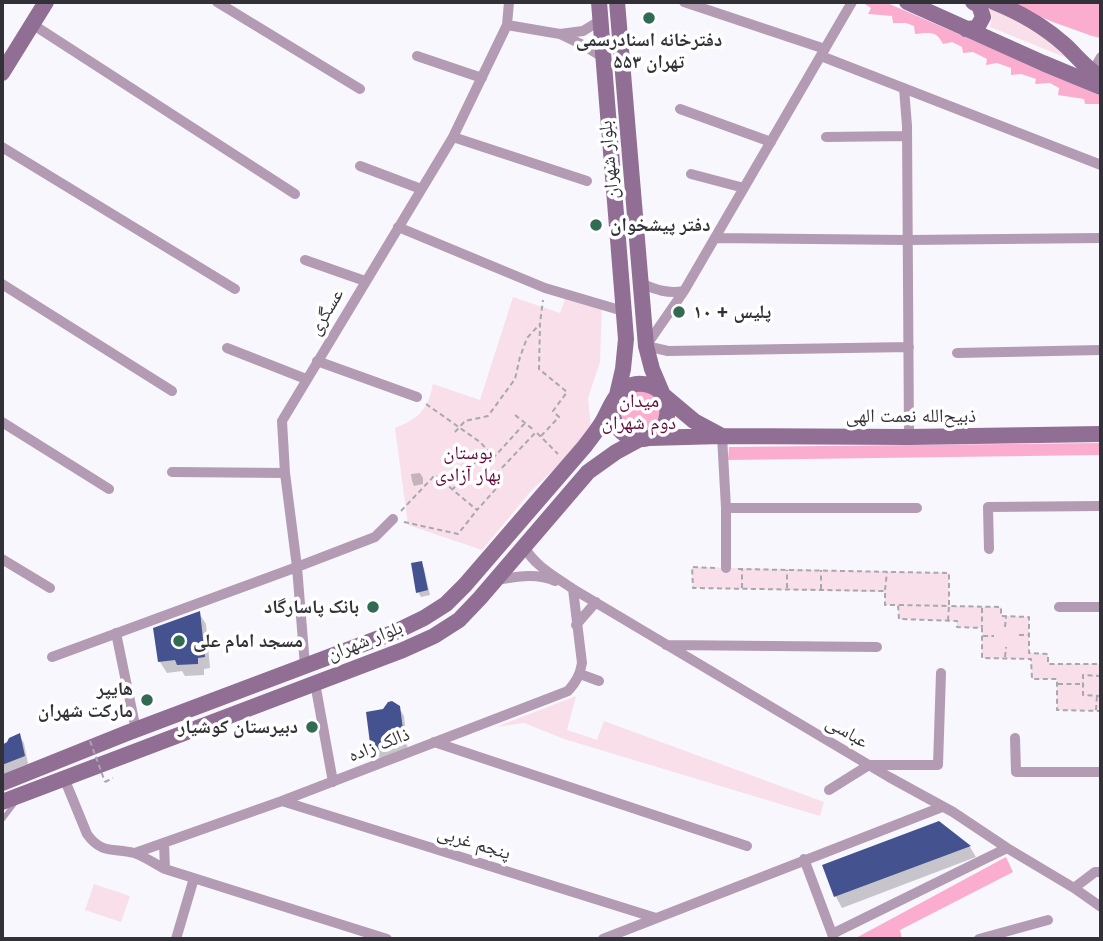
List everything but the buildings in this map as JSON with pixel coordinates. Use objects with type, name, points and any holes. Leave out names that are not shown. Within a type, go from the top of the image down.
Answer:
[{"type":"street","points":[[2,74],[46,2]]},
{"type":"street","points":[[217,2],[360,89]]},
{"type":"street","name":"عسگری","points":[[305,666],[282,421],[453,137],[507,25],[509,2]]},
{"type":"street","name":"بلوار شهران","points":[[2,783],[395,632],[424,618],[446,604],[465,585],[585,446],[615,399],[623,369],[626,339],[599,2]]},
{"type":"street","name":"بلوار شهران","points":[[617,2],[646,346],[663,395]]},
{"type":"street","points":[[684,2],[823,52],[904,89],[1101,165]]},
{"type":"street","points":[[852,2],[684,291],[646,346],[668,351],[909,347]]},
{"type":"street","points":[[907,2],[1101,87]]},
{"type":"street","points":[[966,29],[977,28],[984,17],[979,5],[973,2]]},
{"type":"street","points":[[994,2],[1027,17],[1048,31],[1097,75]]},
{"type":"street","points":[[560,34],[583,31],[601,20]]},
{"type":"street","points":[[32,24],[295,194]]},
{"type":"street","points":[[507,25],[560,34],[604,58]]},
{"type":"street","points":[[417,56],[482,78]]},
{"type":"street","points":[[1097,75],[1101,57]]},
{"type":"street","points":[[904,89],[909,437]]},
{"type":"street","points":[[680,109],[771,142]]},
{"type":"street","points":[[826,137],[906,136]]},
{"type":"street","points":[[453,137],[587,181]]},
{"type":"street","points":[[2,147],[235,289]]},
{"type":"street","points":[[360,166],[421,189]]},
{"type":"street","points":[[691,174],[744,188]]},
{"type":"street","points":[[398,228],[545,288],[624,311]]},
{"type":"street","points":[[715,238],[1101,238]]},
{"type":"street","points":[[305,260],[365,281]]},
{"type":"street","points":[[641,283],[661,292],[684,291]]},
{"type":"street","points":[[2,284],[172,391]]},
{"type":"street","points":[[227,348],[306,379]]},
{"type":"street","points":[[957,353],[1101,350]]},
{"type":"street","points":[[317,361],[417,397]]},
{"type":"street","points":[[663,395],[667,403],[667,420],[657,434],[644,439],[624,434],[613,420],[615,399],[623,389],[631,385],[649,385],[656,389],[695,421],[722,436],[727,523],[726,568]]},
{"type":"street","points":[[2,422],[109,489]]},
{"type":"street","name":"ذبیح‌الله نعمت الهی","points":[[644,439],[722,436],[1101,434]]},
{"type":"street","name":"بلوار شهران","points":[[2,802],[434,636],[459,620],[588,472],[616,452],[644,439]]},
{"type":"street","points":[[172,471],[285,473]]},
{"type":"street","points":[[989,549],[988,507],[1101,506]]},
{"type":"street","points":[[726,508],[917,508]]},
{"type":"street","points":[[52,657],[375,537],[393,519]]},
{"type":"street","points":[[524,546],[528,555],[573,589],[582,663],[580,674],[599,681]]},
{"type":"street","points":[[2,559],[50,588]]},
{"type":"street","points":[[496,580],[521,576],[546,577],[573,589]]},
{"type":"street","name":"عباسی","points":[[573,589],[943,807],[1101,907]]},
{"type":"street","points":[[576,625],[596,602]]},
{"type":"street","points":[[1059,607],[1101,607]]},
{"type":"street","points":[[116,634],[136,730]]},
{"type":"street","points":[[666,645],[877,647]]},
{"type":"street","points":[[829,790],[869,765],[939,765],[941,673]]},
{"type":"street","name":"ذالک زاده","points":[[135,853],[282,802],[568,691],[580,674]]},
{"type":"street","points":[[315,683],[333,782]]},
{"type":"street","points":[[1015,738],[1016,772],[1101,772]]},
{"type":"street","points":[[434,742],[747,846]]},
{"type":"street","points":[[64,778],[87,834],[92,842],[100,847],[135,853],[165,869],[387,939]]},
{"type":"street","name":"پنجم غربی","points":[[282,802],[656,918]]},
{"type":"street","points":[[603,939],[943,807]]},
{"type":"street","points":[[164,843],[165,869]]},
{"type":"street","points":[[804,859],[833,936],[1007,848]]},
{"type":"street","points":[[1074,888],[1095,872],[1101,872]]},
{"type":"street","points":[[176,939],[194,878]]},
{"type":"street","points":[[979,939],[1048,920]]},
{"type":"lane","points":[[2,820],[22,794]]},
{"type":"path","points":[[541,436],[559,417],[554,411],[567,392],[539,369],[540,323],[545,288]]},
{"type":"path","points":[[455,432],[466,421],[488,416],[515,379],[527,338],[540,323]]},
{"type":"path","points":[[417,397],[480,442],[494,457]]},
{"type":"path","points":[[515,415],[541,436],[564,460]]},
{"type":"path","points":[[486,466],[525,423]]},
{"type":"path","points":[[495,475],[536,432]]},
{"type":"path","points":[[393,519],[458,534],[502,482],[478,458],[453,489]]},
{"type":"path","points":[[393,519],[435,475],[477,510]]},
{"type":"path","points":[[885,592],[693,587],[692,567],[949,573],[948,620]]},
{"type":"path","points":[[742,569],[742,589]]},
{"type":"path","points":[[786,590],[787,570]]},
{"type":"path","points":[[821,570],[821,590]]},
{"type":"path","points":[[887,572],[885,605],[1001,607],[1001,616],[1029,617],[1029,653],[1048,654],[1048,664],[1101,664]]},
{"type":"path","points":[[898,605],[898,619],[948,620],[957,621],[957,627],[982,628]]},
{"type":"path","points":[[982,607],[982,658],[1031,659],[1032,679],[1057,679],[1057,710],[1101,711]]},
{"type":"path","points":[[1005,626],[1006,616]]},
{"type":"path","points":[[1019,635],[1029,635]]},
{"type":"path","points":[[982,636],[994,636]]},
{"type":"path","points":[[1005,658],[1006,647]]},
{"type":"path","points":[[1101,676],[1083,675],[1083,695],[1101,696]]},
{"type":"path","points":[[1057,684],[1083,684]]},
{"type":"path","points":[[1096,711],[1097,695]]},
{"type":"path","points":[[90,741],[105,782],[113,778]]},
{"type":"green space","points":[[866,2],[885,2],[1101,96],[1101,104],[1085,104],[1084,99],[1058,95],[1059,88],[1050,83],[1035,84],[1036,79],[1021,74],[1011,75],[1011,68],[997,63],[986,65],[987,59],[973,52],[963,53],[962,47],[952,42],[943,44],[935,34],[915,34],[914,26],[893,23],[892,16],[868,14],[871,8]]},
{"type":"green space","points":[[1006,2],[1101,2],[1101,38],[1053,22]]},
{"type":"green space","points":[[981,3],[1035,30],[1072,60],[990,27],[990,13]]},
{"type":"green space","name":"بوستان بهار آزادی","points":[[567,293],[602,305],[600,362],[588,398],[591,428],[564,460],[531,491],[482,550],[408,525],[395,428],[421,412],[433,384],[480,400],[513,297],[560,313]]},
{"type":"green space","name":"میدان دوم شهران","points":[[640,391],[654,397],[660,411],[654,425],[640,431],[626,425],[620,411],[626,397]]},
{"type":"green space","points":[[1101,443],[1101,455],[728,460],[729,447]]},
{"type":"green space","points":[[692,567],[949,573],[949,606],[1001,607],[1002,616],[1029,617],[1029,653],[1048,654],[1049,664],[1101,664],[1101,711],[1057,710],[1057,679],[1032,679],[1031,659],[982,658],[982,628],[957,627],[957,621],[899,619],[898,605],[885,605],[885,592],[693,588]]},
{"type":"green space","points":[[576,696],[567,730],[597,740],[604,721],[824,802],[820,816],[564,739],[524,723],[496,727]]},
{"type":"green space","points":[[1006,857],[1013,872],[900,930],[902,939],[854,939]]},
{"type":"green space","points":[[94,884],[130,896],[121,922],[85,910]]},
{"type":"place","name":"دفترخانه اسنادرسمی ۵۵۳ تهران","points":[[649,18]]},
{"type":"place","name":"دفتر پیشخوان","points":[[596,225]]},
{"type":"place","name":"پلیس + ۱۰","points":[[679,312]]},
{"type":"place","name":"بانک پاسارگاد","points":[[373,607]]},
{"type":"place","name":"مسجد امام علی","points":[[179,641]]},
{"type":"place","name":"هایپر مارکت شهران","points":[[147,700]]},
{"type":"place","name":"دبیرستان کوشیار","points":[[312,727]]}]
